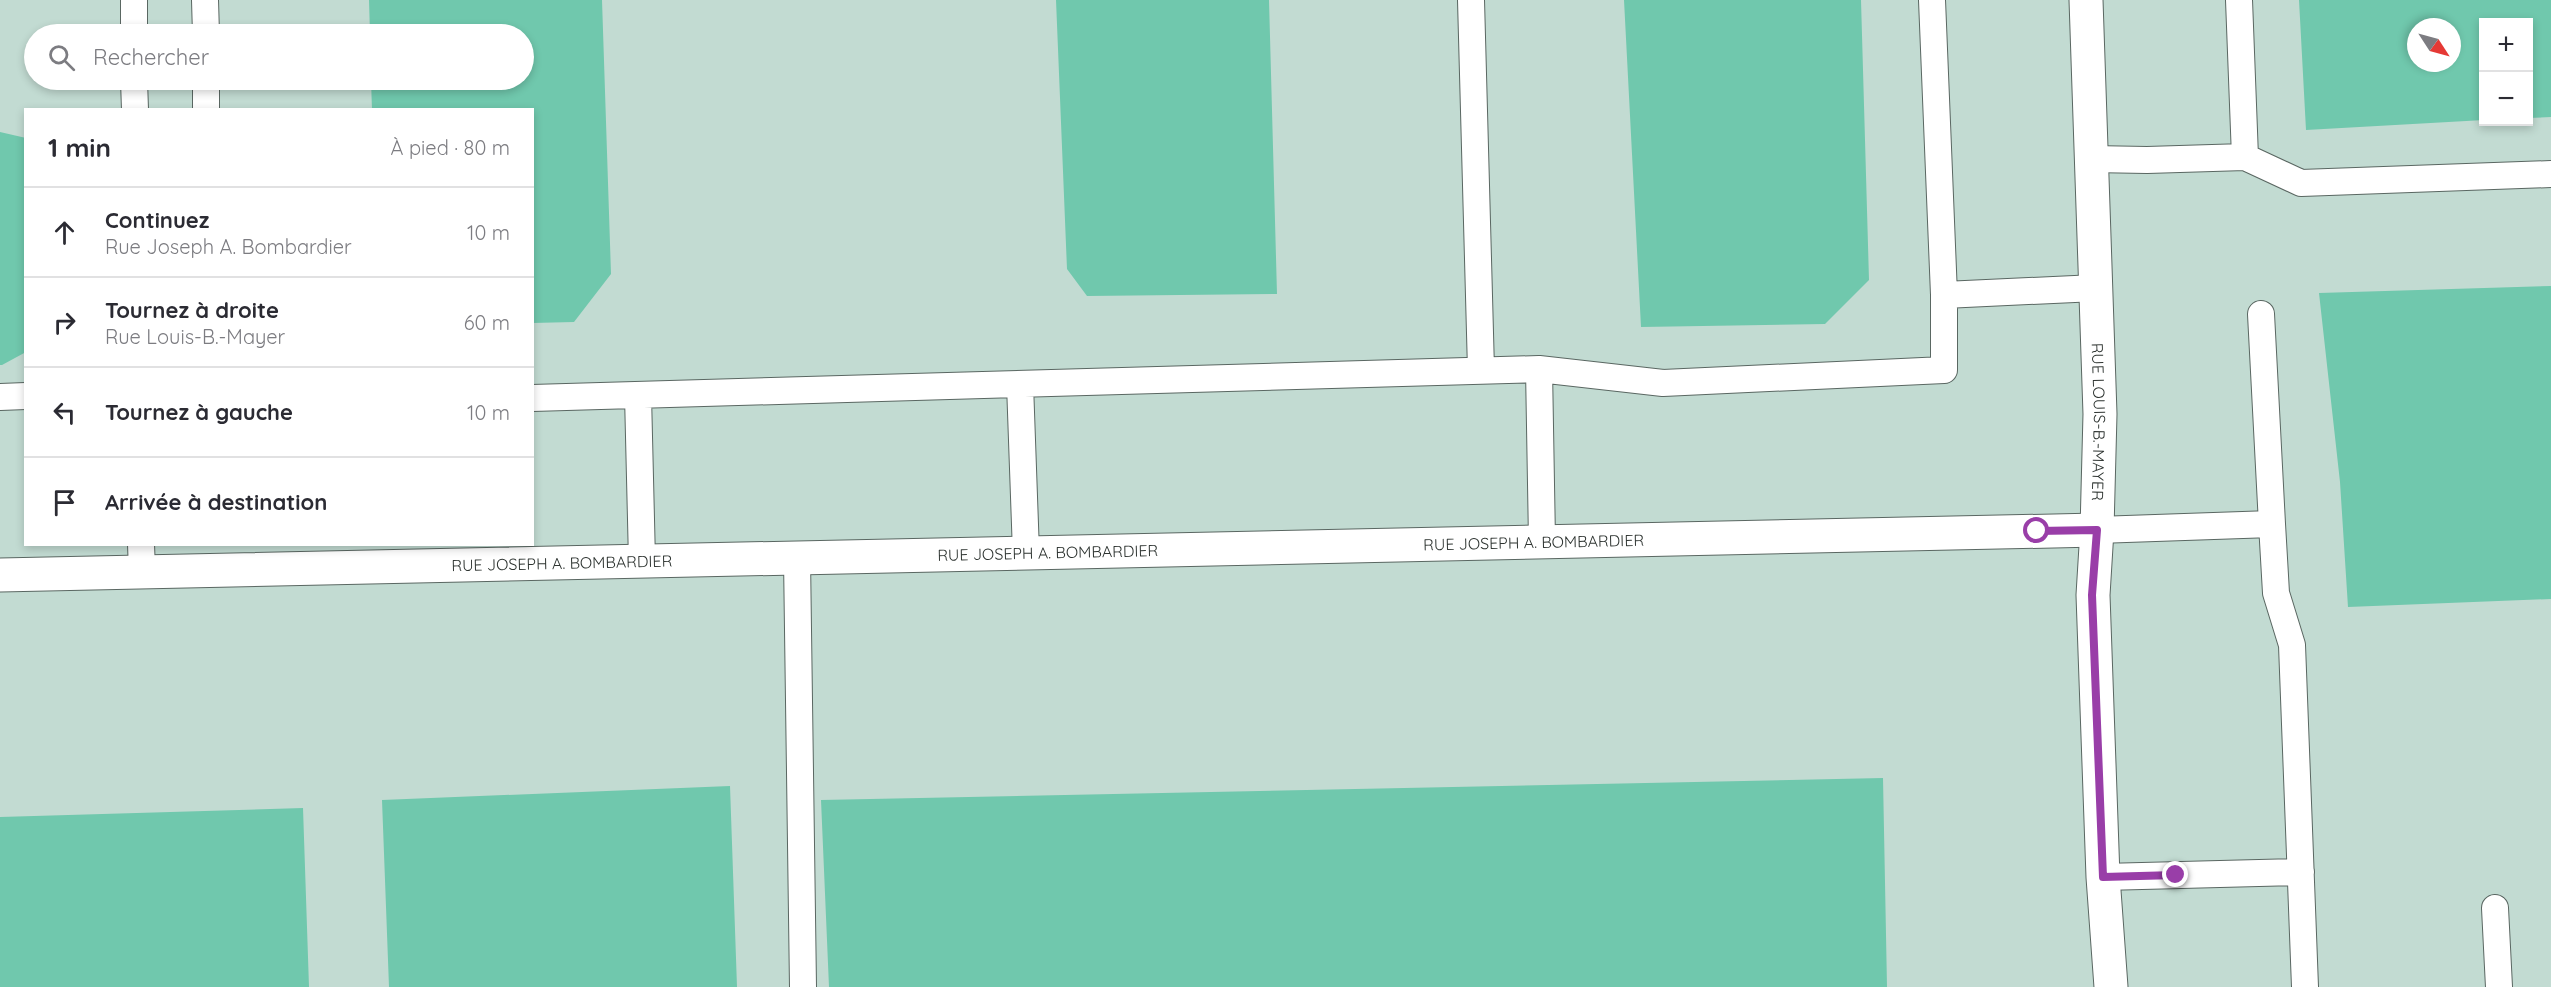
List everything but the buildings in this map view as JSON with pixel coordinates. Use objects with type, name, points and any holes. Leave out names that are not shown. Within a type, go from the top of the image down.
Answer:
[{"type":"street","name":"RUE LOUIS-B.-MAYER","points":[[2086,0],[2100,414],[2097,530],[2092,595],[2103,877],[2111,987]]},
{"type":"street","name":"RUE JOSEPH A. BOMBARDIER","points":[[0,575],[142,558],[642,561],[2097,530]]},
{"type":"lane","points":[[134,0],[134,24]]},
{"type":"lane","points":[[205,0],[206,24]]},
{"type":"lane","points":[[1471,0],[1481,370]]},
{"type":"lane","points":[[534,398],[1481,370],[1539,369],[1663,383],[1944,370],[1944,295],[1932,0]]},
{"type":"lane","points":[[2239,0],[2245,157]]},
{"type":"lane","points":[[134,90],[135,108]]},
{"type":"lane","points":[[206,90],[206,108]]},
{"type":"lane","points":[[2091,159],[2245,157],[2301,183],[2551,174]]},
{"type":"lane","points":[[1944,295],[2096,288]]},
{"type":"lane","points":[[2261,314],[2276,593],[2292,645],[2306,987]]},
{"type":"lane","points":[[1539,369],[1542,541]]},
{"type":"lane","points":[[1020,384],[1026,553]]},
{"type":"lane","points":[[638,395],[642,561]]},
{"type":"lane","points":[[0,398],[24,396]]},
{"type":"lane","points":[[2097,530],[2272,524]]},
{"type":"lane","points":[[797,558],[803,987]]},
{"type":"lane","points":[[2103,877],[2301,872]]},
{"type":"lane","points":[[2495,908],[2499,987]]},
{"type":"shaded area","points":[[0,0],[2551,0],[2551,987],[0,987]]},
{"type":"route","points":[[2037,531],[2097,530],[2092,595],[2103,877],[2176,875]]}]
